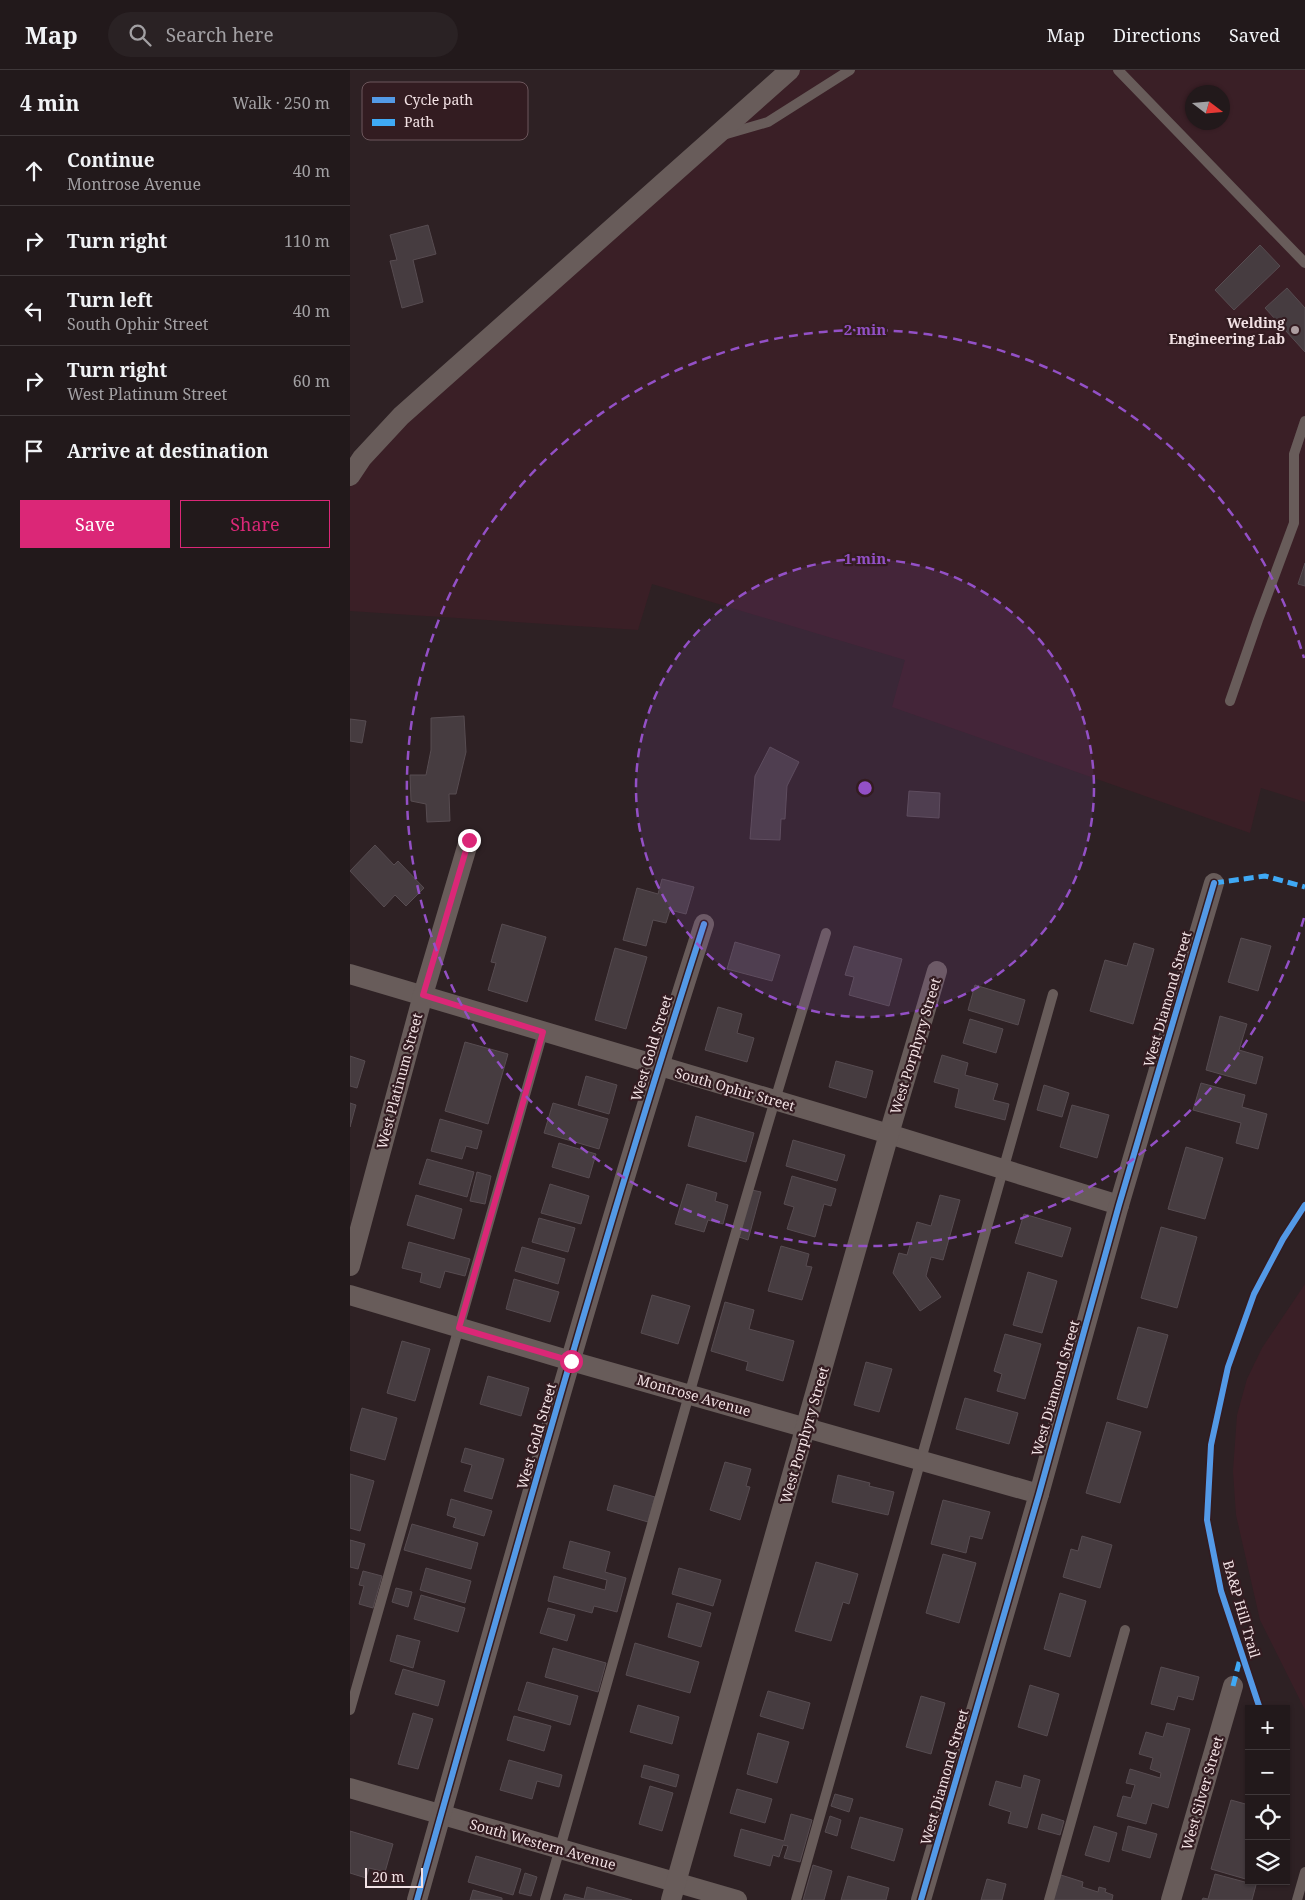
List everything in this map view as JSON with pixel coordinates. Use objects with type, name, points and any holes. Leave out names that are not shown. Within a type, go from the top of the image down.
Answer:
[{"type":"street","points":[[350,476],[362,458],[400,416],[716,138],[790,70]]},
{"type":"street","name":"West Platinum Street","points":[[350,1266],[423,995],[469,840]]},
{"type":"street","name":"West Diamond Street","points":[[921,1900],[1039,1494],[1119,1205],[1214,883]]},
{"type":"street","name":"West Gold Street","points":[[416,1900],[658,1066],[704,924]]},
{"type":"street","name":"West Porphyry Street","points":[[674,1891],[937,971]]},
{"type":"street","name":"South Ophir Street","points":[[350,974],[889,1134],[1119,1205]]},
{"type":"street","name":"Montrose Avenue","points":[[350,1295],[571,1361],[1039,1494]]},
{"type":"street","name":"West Silver Street","points":[[1171,1900],[1233,1686]]},
{"type":"street","name":"South Western Avenue","points":[[350,1788],[560,1848],[674,1891],[737,1900]]},
{"type":"lane","points":[[716,138],[768,122],[850,70]]},
{"type":"lane","points":[[1118,70],[1305,263]]},
{"type":"lane","points":[[1230,701],[1294,523],[1294,454],[1305,421]]},
{"type":"lane","points":[[545,1900],[688,1394],[774,1100],[826,933]]},
{"type":"lane","points":[[796,1900],[1053,994]]},
{"type":"lane","points":[[350,1710],[543,1032]]},
{"type":"lane","points":[[1049,1900],[1125,1630]]},
{"type":"lane","points":[[1297,1900],[1305,1872]]},
{"type":"shaded area","points":[[790,70],[1305,70],[1305,802],[1261,788],[1250,833],[892,707],[905,660],[652,584],[638,630],[350,611],[350,476]]},
{"type":"shaded area","points":[[1305,1284],[1305,1710],[1260,1620],[1236,1515],[1233,1471],[1237,1415],[1247,1379],[1262,1348]]},
{"type":"building","points":[[428,225],[436,254],[413,260],[423,302],[402,308],[390,261],[397,260],[390,235]]},
{"type":"building","points":[[1260,245],[1280,266],[1234,310],[1215,290]]},
{"type":"building","name":"Welding Engineering Lab","points":[[1287,288],[1305,308],[1305,352],[1265,308]]},
{"type":"building","points":[[1305,563],[1305,586],[1298,584]]},
{"type":"building","points":[[464,716],[466,752],[456,794],[449,794],[450,821],[427,822],[426,804],[411,801],[410,775],[426,775],[431,750],[431,718]]},
{"type":"building","points":[[350,719],[366,721],[362,743],[350,741]]},
{"type":"building","points":[[770,747],[799,762],[787,786],[785,819],[781,819],[780,840],[750,839],[755,776]]},
{"type":"building","points":[[909,791],[940,793],[939,818],[907,816]]},
{"type":"building","points":[[375,845],[394,865],[398,861],[424,888],[406,906],[395,895],[384,907],[350,871]]},
{"type":"building","points":[[662,879],[694,887],[686,914],[670,910],[666,923],[653,920],[646,946],[623,940],[637,888],[658,894]]},
{"type":"building","points":[[502,924],[546,937],[527,1002],[488,990],[496,963],[491,962]]},
{"type":"building","points":[[1241,938],[1271,946],[1258,991],[1228,982]]},
{"type":"building","points":[[735,942],[780,955],[772,981],[727,969]]},
{"type":"building","points":[[1134,943],[1154,949],[1133,1024],[1090,1011],[1105,960],[1127,966]]},
{"type":"building","points":[[854,946],[902,959],[889,1006],[849,995],[854,977],[845,975]]},
{"type":"building","points":[[615,948],[647,957],[626,1029],[595,1020]]},
{"type":"building","points":[[975,985],[1025,1000],[1018,1025],[968,1010]]},
{"type":"building","points":[[718,1007],[742,1014],[737,1033],[754,1038],[747,1062],[705,1050]]},
{"type":"building","points":[[1220,1016],[1247,1024],[1239,1050],[1263,1057],[1256,1084],[1206,1070]]},
{"type":"building","points":[[970,1019],[1003,1029],[996,1053],[963,1043]]},
{"type":"building","points":[[465,1042],[508,1054],[488,1124],[445,1111]]},
{"type":"building","points":[[942,1055],[968,1063],[965,1075],[998,1084],[993,1100],[1009,1104],[1005,1120],[955,1107],[959,1089],[934,1082]]},
{"type":"building","points":[[350,1056],[365,1061],[357,1088],[350,1086]]},
{"type":"building","points":[[836,1061],[873,1071],[866,1098],[829,1087]]},
{"type":"building","points":[[586,1076],[617,1085],[609,1114],[578,1105]]},
{"type":"building","points":[[1201,1083],[1245,1095],[1242,1107],[1267,1114],[1258,1149],[1236,1143],[1241,1123],[1193,1110]]},
{"type":"building","points":[[1044,1085],[1069,1093],[1062,1117],[1037,1110]]},
{"type":"building","points":[[350,1103],[356,1105],[350,1127]]},
{"type":"building","points":[[553,1103],[608,1119],[599,1149],[544,1133]]},
{"type":"building","points":[[1072,1105],[1109,1115],[1097,1158],[1060,1147]]},
{"type":"building","points":[[696,1116],[754,1133],[746,1162],[688,1146]]},
{"type":"building","points":[[440,1119],[482,1131],[477,1149],[466,1146],[462,1159],[431,1151]]},
{"type":"building","points":[[793,1140],[845,1155],[837,1181],[786,1166]]},
{"type":"building","points":[[559,1143],[596,1154],[589,1178],[552,1167]]},
{"type":"building","points":[[1186,1147],[1223,1158],[1205,1219],[1168,1209]]},
{"type":"building","points":[[427,1159],[474,1172],[467,1197],[419,1184]]},
{"type":"building","points":[[477,1172],[491,1176],[485,1204],[470,1201]]},
{"type":"building","points":[[792,1176],[836,1189],[831,1206],[824,1204],[815,1237],[787,1229],[794,1207],[784,1204]]},
{"type":"building","points":[[550,1184],[589,1196],[581,1224],[541,1213]]},
{"type":"building","points":[[687,1184],[717,1193],[715,1201],[728,1205],[723,1224],[708,1220],[704,1232],[675,1224]]},
{"type":"building","points":[[752,1190],[761,1192],[748,1240],[739,1237]]},
{"type":"building","points":[[416,1195],[462,1209],[454,1239],[407,1225]]},
{"type":"building","points":[[940,1195],[960,1200],[943,1260],[931,1257],[926,1276],[941,1297],[920,1311],[893,1273],[899,1253],[907,1255],[917,1222],[931,1226]]},
{"type":"building","points":[[1024,1214],[1071,1228],[1062,1257],[1015,1243]]},
{"type":"building","points":[[539,1218],[575,1228],[568,1252],[532,1242]]},
{"type":"building","points":[[1161,1227],[1197,1237],[1177,1308],[1141,1298]]},
{"type":"building","points":[[409,1242],[470,1259],[465,1276],[445,1271],[440,1288],[420,1282],[422,1273],[402,1268]]},
{"type":"building","points":[[781,1246],[809,1254],[806,1266],[812,1267],[802,1300],[768,1291]]},
{"type":"building","points":[[522,1247],[565,1259],[558,1284],[515,1271]]},
{"type":"building","points":[[1028,1272],[1057,1281],[1042,1333],[1013,1325]]},
{"type":"building","points":[[514,1279],[559,1292],[550,1322],[506,1309]]},
{"type":"building","points":[[652,1295],[690,1306],[678,1344],[641,1333]]},
{"type":"building","points":[[725,1302],[754,1310],[749,1329],[794,1341],[783,1381],[746,1370],[748,1362],[711,1351]]},
{"type":"building","points":[[1138,1327],[1168,1335],[1147,1408],[1117,1399]]},
{"type":"building","points":[[1005,1334],[1041,1344],[1025,1399],[997,1391],[1002,1374],[994,1371]]},
{"type":"building","points":[[402,1341],[430,1349],[415,1401],[387,1393]]},
{"type":"building","points":[[866,1362],[892,1369],[879,1412],[854,1405]]},
{"type":"building","points":[[488,1376],[529,1388],[521,1416],[480,1404]]},
{"type":"building","points":[[965,1398],[1018,1413],[1009,1444],[956,1429]]},
{"type":"building","points":[[362,1408],[397,1418],[385,1460],[350,1450]]},
{"type":"building","points":[[1107,1422],[1141,1432],[1120,1503],[1086,1493]]},
{"type":"building","points":[[465,1448],[504,1459],[492,1499],[464,1491],[472,1465],[461,1462]]},
{"type":"building","points":[[725,1462],[751,1469],[746,1486],[750,1487],[740,1520],[710,1510]]},
{"type":"building","points":[[350,1474],[374,1481],[360,1531],[350,1528]]},
{"type":"building","points":[[838,1475],[870,1483],[869,1486],[894,1492],[888,1515],[832,1502]]},
{"type":"building","points":[[614,1485],[655,1497],[648,1522],[607,1510]]},
{"type":"building","points":[[451,1499],[492,1511],[484,1536],[453,1527],[456,1518],[447,1515]]},
{"type":"building","points":[[943,1500],[990,1512],[982,1539],[970,1536],[966,1553],[931,1544]]},
{"type":"building","points":[[412,1524],[478,1543],[471,1569],[404,1550]]},
{"type":"building","points":[[1082,1536],[1112,1545],[1100,1588],[1063,1577],[1071,1549],[1078,1551]]},
{"type":"building","points":[[350,1540],[365,1544],[358,1569],[350,1567]]},
{"type":"building","points":[[570,1541],[610,1552],[605,1572],[626,1578],[617,1612],[594,1606],[592,1613],[548,1601],[554,1576],[605,1590],[607,1580],[563,1568]]},
{"type":"building","points":[[943,1554],[976,1563],[959,1623],[926,1613]]},
{"type":"building","points":[[816,1562],[858,1574],[849,1604],[843,1602],[831,1641],[795,1631]]},
{"type":"building","points":[[426,1568],[471,1581],[465,1603],[420,1590]]},
{"type":"building","points":[[679,1568],[721,1580],[713,1606],[672,1594]]},
{"type":"building","points":[[363,1571],[382,1576],[373,1608],[359,1604],[364,1586],[359,1585]]},
{"type":"building","points":[[396,1588],[412,1592],[408,1607],[392,1602]]},
{"type":"building","points":[[1060,1593],[1086,1601],[1070,1657],[1044,1649]]},
{"type":"building","points":[[421,1595],[465,1608],[458,1632],[414,1619]]},
{"type":"building","points":[[677,1603],[711,1613],[701,1647],[668,1637]]},
{"type":"building","points":[[548,1608],[575,1615],[567,1641],[540,1633]]},
{"type":"building","points":[[397,1635],[420,1641],[413,1668],[390,1661]]},
{"type":"building","points":[[635,1643],[699,1662],[690,1693],[626,1675]]},
{"type":"building","points":[[553,1648],[606,1663],[598,1692],[545,1677]]},
{"type":"building","points":[[1161,1667],[1199,1677],[1193,1700],[1178,1696],[1174,1710],[1151,1704]]},
{"type":"building","points":[[403,1669],[445,1681],[438,1706],[395,1694]]},
{"type":"building","points":[[527,1682],[578,1696],[570,1725],[518,1710]]},
{"type":"building","points":[[1030,1685],[1059,1694],[1047,1736],[1018,1727]]},
{"type":"building","points":[[768,1691],[810,1703],[803,1729],[760,1716]]},
{"type":"building","points":[[921,1696],[945,1703],[931,1754],[906,1747]]},
{"type":"building","points":[[638,1705],[679,1717],[672,1744],[630,1732]]},
{"type":"building","points":[[413,1713],[433,1719],[418,1769],[398,1764]]},
{"type":"building","points":[[514,1716],[551,1726],[544,1751],[507,1740]]},
{"type":"building","points":[[1167,1723],[1190,1729],[1168,1808],[1152,1803],[1146,1824],[1117,1816],[1123,1796],[1131,1798],[1135,1785],[1126,1783],[1130,1769],[1160,1778],[1161,1773],[1150,1769],[1153,1758],[1139,1754],[1146,1732],[1163,1737]]},
{"type":"building","points":[[758,1733],[789,1742],[777,1783],[747,1774]]},
{"type":"building","points":[[509,1760],[562,1775],[559,1787],[537,1781],[532,1799],[500,1790]]},
{"type":"building","points":[[644,1765],[679,1775],[676,1787],[641,1777]]},
{"type":"building","points":[[1024,1775],[1040,1780],[1027,1828],[1008,1823],[1011,1812],[989,1805],[996,1781],[1021,1788]]},
{"type":"building","points":[[650,1786],[673,1793],[662,1831],[639,1824]]},
{"type":"building","points":[[737,1789],[772,1799],[765,1823],[730,1813]]},
{"type":"building","points":[[835,1794],[853,1799],[849,1812],[831,1806]]},
{"type":"building","points":[[1231,1800],[1245,1804],[1245,1879],[1211,1869]]},
{"type":"building","points":[[791,1814],[812,1820],[800,1862],[784,1858],[788,1846],[783,1845],[779,1857],[773,1855],[770,1866],[734,1856],[741,1829],[784,1841]]},
{"type":"building","points":[[1042,1814],[1064,1821],[1060,1835],[1038,1829]]},
{"type":"building","points":[[830,1816],[841,1820],[837,1836],[825,1832]]},
{"type":"building","points":[[860,1817],[903,1829],[894,1861],[851,1848]]},
{"type":"building","points":[[1094,1826],[1117,1833],[1109,1862],[1085,1855]]},
{"type":"building","points":[[1128,1826],[1157,1834],[1150,1858],[1122,1850]]},
{"type":"building","points":[[350,1831],[393,1844],[385,1872],[369,1868],[366,1878],[350,1873]]},
{"type":"building","points":[[476,1856],[521,1869],[513,1895],[468,1882]]},
{"type":"building","points":[[813,1865],[832,1871],[824,1900],[803,1900]]},
{"type":"building","points":[[525,1873],[537,1877],[531,1896],[519,1893]]},
{"type":"building","points":[[1215,1874],[1245,1882],[1245,1885],[1256,1885],[1252,1900],[1202,1900],[1203,1898],[1208,1899]]},
{"type":"building","points":[[1061,1875],[1083,1882],[1082,1887],[1098,1892],[1099,1887],[1106,1889],[1105,1892],[1113,1895],[1112,1900],[1053,1900]]},
{"type":"building","points":[[848,1876],[889,1888],[886,1900],[841,1900]]},
{"type":"building","points":[[987,1879],[1006,1884],[1002,1900],[981,1900]]},
{"type":"building","points":[[587,1887],[632,1900],[563,1900],[565,1894],[584,1899]]},
{"type":"building","points":[[473,1890],[502,1898],[502,1900],[470,1900]]},
{"type":"marked path","points":[[1214,883],[1265,876],[1305,887]]},
{"type":"marked path","points":[[1233,1686],[1241,1655]]},
{"type":"cycle path","points":[[921,1900],[1039,1494],[1119,1205],[1214,883]]},
{"type":"cycle path","points":[[417,1900],[592,1288],[704,924]]},
{"type":"cycle path","name":"BA&P Hill Trail","points":[[1259,1705],[1221,1591],[1207,1520],[1211,1445],[1228,1367],[1254,1294],[1283,1239],[1305,1205]]},
{"type":"place","name":"Welding Engineering Lab","points":[[1295,330]]},
{"type":"route","points":[[469,840],[423,995],[543,1032],[459,1328],[571,1361]]}]
